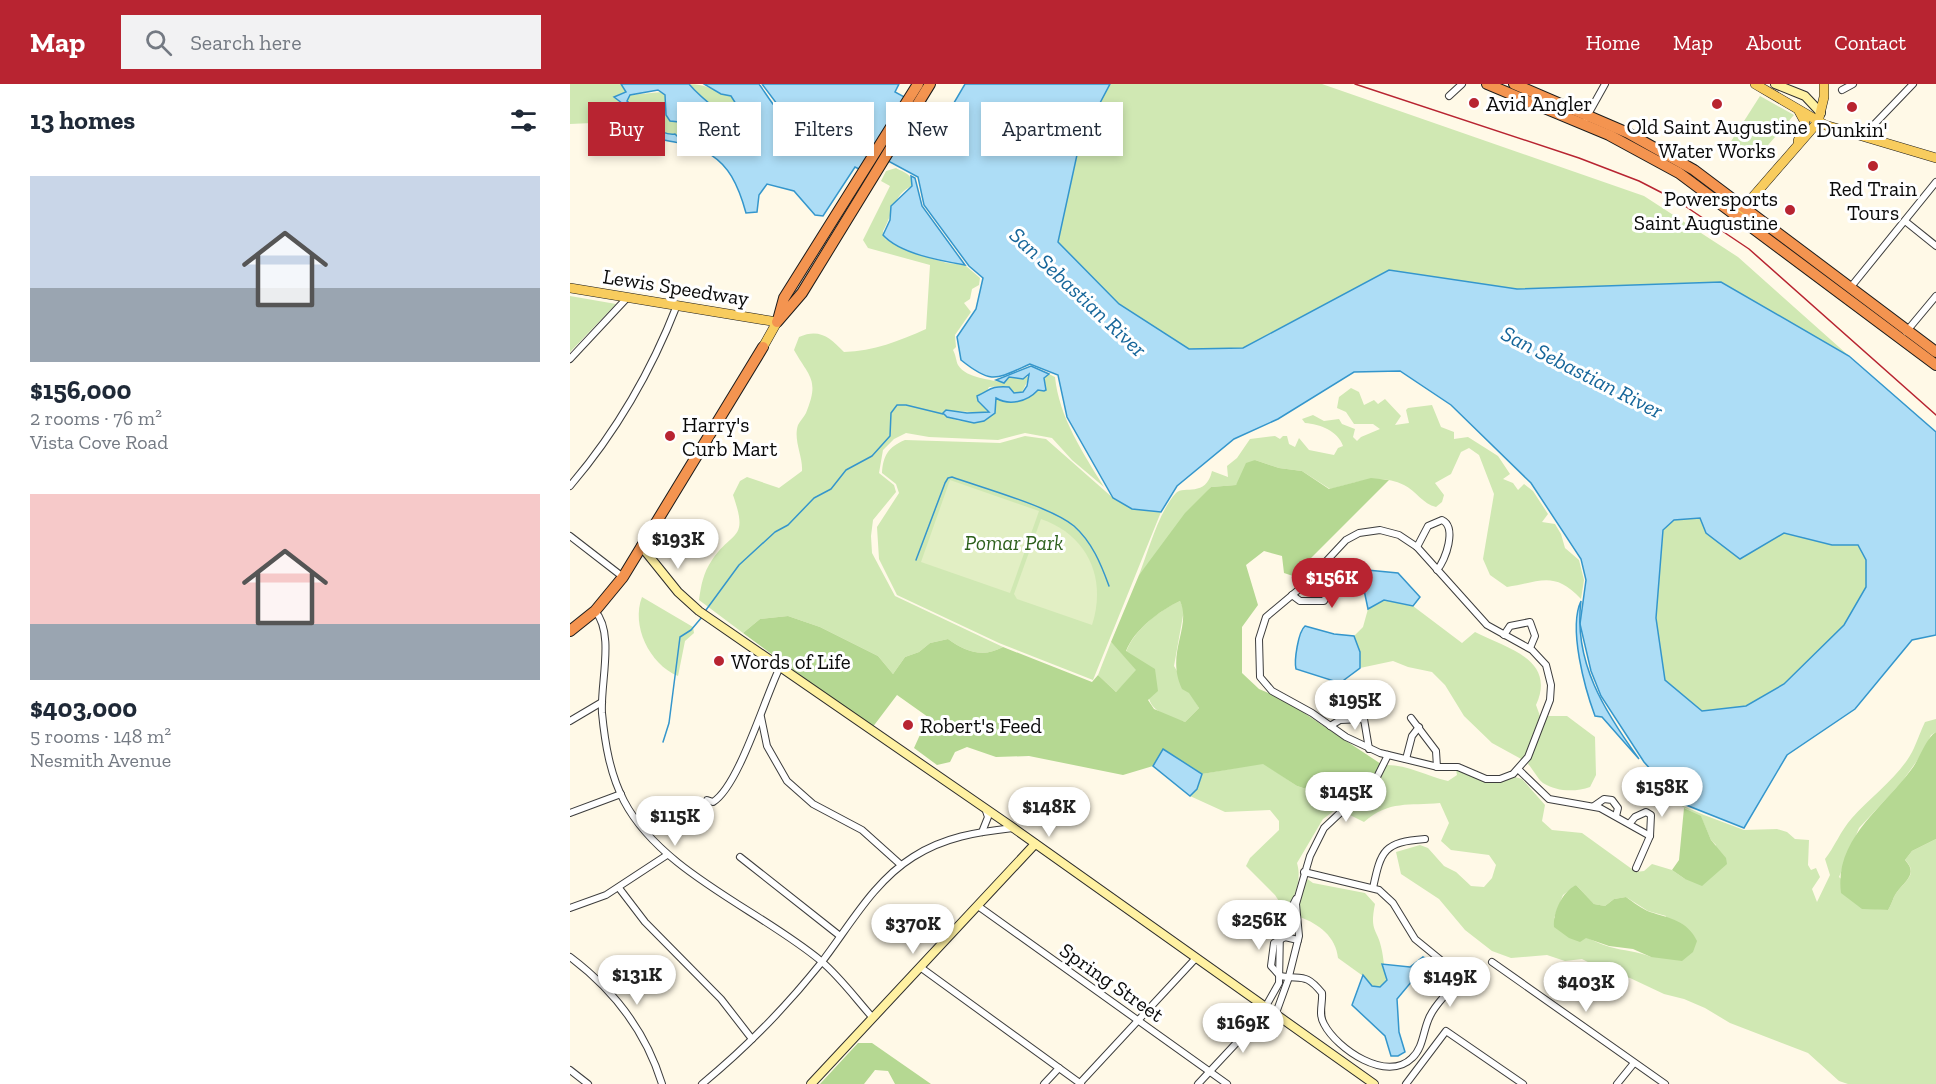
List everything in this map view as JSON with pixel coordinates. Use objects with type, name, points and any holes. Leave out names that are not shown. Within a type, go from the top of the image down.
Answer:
[{"type":"highway","points":[[777,322],[784,298],[864,171],[918,90],[930,84]]},
{"type":"highway","points":[[1487,84],[1585,119],[1662,150],[1904,334],[1936,365]]},
{"type":"highway","points":[[1514,84],[1585,119]]},
{"type":"highway","points":[[777,322],[802,293],[874,178],[918,90]]},
{"type":"highway","points":[[1904,334],[1936,352]]},
{"type":"highway","points":[[570,631],[595,611],[622,577],[763,347]]},
{"type":"main road","points":[[1741,210],[1796,144],[1819,112],[1824,84]]},
{"type":"main road","points":[[1755,85],[1797,109],[1819,112],[1838,128],[1936,158]]},
{"type":"main road","points":[[1796,144],[1805,122],[1797,109]]},
{"type":"main road","name":"Lewis Speedway","points":[[570,288],[777,322]]},
{"type":"main road","points":[[763,347],[777,322]]},
{"type":"street","points":[[1449,96],[1462,84]]},
{"type":"street","points":[[1585,119],[1605,84]]},
{"type":"street","points":[[1775,84],[1805,96],[1819,112]]},
{"type":"street","points":[[1842,90],[1853,84]]},
{"type":"street","points":[[1864,135],[1913,84]]},
{"type":"street","points":[[1847,291],[1936,182]]},
{"type":"street","points":[[1905,221],[1936,246]]},
{"type":"street","points":[[1904,334],[1936,296]]},
{"type":"street","points":[[570,359],[627,298]]},
{"type":"street","points":[[570,486],[633,400],[651,367],[677,305]]},
{"type":"street","points":[[1418,547],[1428,526],[1442,520],[1447,523],[1450,529],[1444,561],[1437,570]]},
{"type":"street","points":[[1369,531],[1395,533],[1418,547],[1487,625],[1530,648],[1546,665],[1551,680],[1551,695],[1528,757],[1519,770],[1507,777],[1493,780],[1458,767],[1437,767],[1369,749],[1272,691],[1260,677],[1258,667],[1261,627],[1266,617],[1321,568],[1346,540],[1369,531]]},
{"type":"street","points":[[570,536],[622,577]]},
{"type":"street","points":[[641,546],[678,592],[703,613],[1013,827],[1374,1084]]},
{"type":"street","points":[[1292,595],[1300,601],[1324,601],[1327,596],[1328,578],[1321,568]]},
{"type":"street","points":[[595,611],[601,618],[606,637],[602,702],[606,750],[621,794],[640,827],[667,855],[822,962],[873,1018]]},
{"type":"street","points":[[1504,635],[1510,626],[1530,622],[1535,636],[1530,648]]},
{"type":"street","points":[[710,801],[719,798],[725,788],[761,717],[780,667]]},
{"type":"street","points":[[570,721],[602,702]]},
{"type":"street","points":[[761,717],[767,746],[787,781],[813,804],[862,830],[901,865]]},
{"type":"street","points":[[1411,718],[1436,751],[1437,767]]},
{"type":"street","points":[[1330,726],[1340,720],[1364,719],[1369,749]]},
{"type":"street","points":[[1406,759],[1412,736],[1419,728]]},
{"type":"street","points":[[1270,1009],[1280,976],[1280,930],[1298,893],[1304,872],[1324,828],[1376,779],[1388,755]]},
{"type":"street","points":[[1519,770],[1549,799],[1594,806],[1650,836]]},
{"type":"street","points":[[570,813],[621,794]]},
{"type":"street","points":[[1594,806],[1604,799],[1612,800],[1618,808],[1616,816]]},
{"type":"street","points":[[982,832],[988,817],[985,808]]},
{"type":"street","points":[[1630,824],[1635,817],[1649,812],[1650,836],[1636,868]]},
{"type":"street","points":[[702,1084],[752,1039],[822,962],[865,903],[901,865],[933,845],[982,832],[1013,827]]},
{"type":"street","points":[[1373,888],[1379,860],[1389,847],[1402,841],[1425,839]]},
{"type":"street","points":[[811,1084],[1035,844]]},
{"type":"street","points":[[570,908],[619,888],[667,855]]},
{"type":"street","points":[[740,856],[840,936]]},
{"type":"street","points":[[1280,976],[1305,977],[1314,983],[1322,993],[1323,1023],[1337,1040],[1366,1062],[1390,1068],[1411,1059],[1418,1051],[1431,1013],[1451,988],[1455,975],[1447,963],[1415,939],[1387,896],[1373,888],[1304,872]]},
{"type":"street","points":[[619,888],[645,922],[714,991],[752,1039]]},
{"type":"street","points":[[1198,1084],[1270,1009],[1289,976],[1298,940],[1298,893]]},
{"type":"street","name":"Spring Street","points":[[978,906],[1227,1084]]},
{"type":"street","points":[[1280,939],[1285,937],[1298,940]]},
{"type":"street","points":[[570,957],[601,984],[636,1025],[653,1055],[662,1084]]},
{"type":"street","points":[[920,967],[1081,1084],[1196,958]]},
{"type":"street","points":[[1492,962],[1665,1084]]},
{"type":"street","points":[[1406,1084],[1446,1032],[1524,1084]]},
{"type":"street","points":[[1617,1084],[1634,1063]]},
{"type":"street","points":[[1044,1084],[1059,1068]]},
{"type":"street","points":[[570,1070],[588,1084]]},
{"type":"green space","points":[[570,84],[621,84],[627,91],[617,100],[620,102],[588,102],[588,123],[570,124]]},
{"type":"green space","points":[[689,84],[706,86],[731,96],[734,102],[708,102]]},
{"type":"green space","points":[[1110,84],[1322,84],[1644,196],[1738,257],[1849,356],[1721,282],[1517,289],[1389,270],[1243,348],[1189,349],[1119,304],[1058,242],[1077,156],[1123,156],[1123,102],[1101,102]]},
{"type":"green space","points":[[662,92],[667,97],[667,109],[672,122],[677,122],[677,136],[665,135],[665,102],[628,102],[630,95]]},
{"type":"green space","points":[[1760,96],[1794,115],[1756,159],[1730,143]]},
{"type":"green space","points":[[896,168],[910,176],[912,186],[905,190],[897,200],[883,231],[885,239],[920,255],[947,263],[965,265],[980,278],[979,285],[972,289],[970,299],[964,303],[971,312],[955,335],[956,347],[953,350],[958,365],[973,376],[1004,383],[1009,377],[1021,379],[1030,376],[1022,392],[1014,393],[1006,386],[989,387],[981,403],[990,413],[958,411],[943,414],[963,421],[983,419],[995,413],[996,398],[1007,401],[1018,400],[1029,397],[1038,389],[1046,390],[1044,378],[1049,374],[1055,377],[1061,406],[1073,434],[1104,487],[1072,460],[1052,438],[1025,433],[998,440],[929,437],[906,433],[894,439],[883,450],[879,473],[894,485],[896,492],[873,520],[872,553],[895,596],[1003,647],[982,653],[968,650],[948,639],[930,643],[919,652],[905,657],[893,674],[878,656],[820,627],[788,616],[760,619],[743,633],[699,600],[709,565],[739,528],[738,510],[733,495],[740,481],[747,477],[779,488],[802,471],[797,431],[810,402],[812,385],[808,373],[794,350],[799,337],[806,334],[819,334],[834,342],[844,352],[886,345],[926,329],[930,265],[868,248],[863,240],[890,186],[881,181],[886,171]]},
{"type":"green space","points":[[570,296],[616,304],[570,352]]},
{"type":"green space","points":[[1351,388],[1359,392],[1364,405],[1374,400],[1378,404],[1385,399],[1401,416],[1395,425],[1409,423],[1406,410],[1408,408],[1432,405],[1441,427],[1454,432],[1454,439],[1468,437],[1498,456],[1510,474],[1503,479],[1513,483],[1518,490],[1524,484],[1533,491],[1548,514],[1542,522],[1555,524],[1565,548],[1579,560],[1584,580],[1581,599],[1563,584],[1554,581],[1538,581],[1507,587],[1490,575],[1483,559],[1494,494],[1479,455],[1469,448],[1461,452],[1451,474],[1435,483],[1444,495],[1442,502],[1436,507],[1395,481],[1367,480],[1330,489],[1302,471],[1279,468],[1255,460],[1236,485],[1211,487],[1139,575],[1159,521],[1176,493],[1205,485],[1212,471],[1228,477],[1227,466],[1237,458],[1250,439],[1275,436],[1280,439],[1287,436],[1289,444],[1295,447],[1299,438],[1309,450],[1334,455],[1338,448],[1343,446],[1337,436],[1322,427],[1305,423],[1302,419],[1313,415],[1324,421],[1339,419],[1342,424],[1355,429],[1353,437],[1357,441],[1380,429],[1373,424],[1354,424],[1346,412],[1337,408],[1339,397]]},
{"type":"green space","name":"Pomar Park","points":[[1025,436],[1046,439],[1113,498],[1132,509],[1161,512],[1093,680],[999,643],[897,595],[879,559],[877,527],[899,493],[896,484],[882,473],[885,457],[894,446],[905,440],[1000,443]]},
{"type":"green space","points":[[1255,460],[1279,468],[1302,471],[1329,489],[1371,478],[1389,480],[1293,576],[1284,573],[1282,556],[1264,551],[1246,565],[1258,605],[1242,627],[1242,673],[1259,689],[1283,699],[1381,764],[1373,777],[1346,802],[1297,786],[1263,764],[1202,774],[1163,750],[1153,766],[1123,775],[1029,756],[996,757],[967,747],[955,752],[950,762],[937,765],[914,748],[928,717],[897,695],[872,728],[743,633],[760,619],[788,616],[820,627],[878,656],[893,674],[905,657],[919,652],[930,643],[948,639],[968,650],[982,653],[1003,647],[1092,682],[1098,675],[1116,692],[1136,670],[1111,642],[1139,575],[1185,513],[1211,487],[1236,485],[1246,463]],"holes":[[[1180,601],[1183,611],[1176,664],[1182,689],[1189,693],[1199,708],[1185,722],[1154,709],[1148,700],[1158,691],[1155,669],[1126,651],[1135,635],[1156,615]]]},
{"type":"green space","points":[[950,480],[1039,511],[1010,593],[921,562]]},
{"type":"green space","points":[[1700,518],[1740,559],[1784,533],[1832,545],[1858,545],[1866,560],[1867,587],[1844,625],[1784,684],[1746,706],[1702,711],[1665,680],[1656,618],[1663,530],[1674,520]]},
{"type":"green space","points":[[1041,519],[1071,536],[1082,547],[1090,561],[1097,591],[1092,625],[1017,599],[1014,594]]},
{"type":"green space","points":[[642,597],[693,627],[694,633],[685,641],[678,676],[659,663],[645,642],[639,619]]},
{"type":"green space","points":[[1384,600],[1413,606],[1462,643],[1475,632],[1513,650],[1534,666],[1540,676],[1541,689],[1536,705],[1540,716],[1523,760],[1492,743],[1464,716],[1445,685],[1432,672],[1393,661],[1360,668],[1360,652],[1354,636],[1363,627],[1368,609]]},
{"type":"green space","points":[[1180,601],[1184,610],[1174,666],[1199,708],[1185,722],[1163,714],[1151,704],[1147,689],[1147,666],[1126,652],[1141,628]]},
{"type":"green space","points":[[1111,642],[1137,670],[1116,692],[1098,675]]},
{"type":"green space","points":[[1547,716],[1567,716],[1595,737],[1596,775],[1590,787],[1579,790],[1554,788],[1543,783],[1528,764]]},
{"type":"green space","points":[[1936,719],[1936,732],[1931,735],[1924,751],[1901,783],[1859,828],[1839,877],[1875,909],[1888,910],[1911,873],[1905,860],[1912,851],[1936,839],[1936,1084],[1848,1084],[1839,1081],[1808,1053],[1730,1023],[1684,999],[1664,994],[1630,978],[1613,975],[1582,959],[1565,961],[1547,955],[1511,958],[1492,951],[1465,930],[1439,899],[1401,874],[1396,852],[1420,845],[1428,848],[1444,866],[1456,872],[1471,886],[1484,887],[1492,878],[1496,865],[1489,855],[1451,850],[1441,841],[1449,823],[1440,803],[1391,807],[1364,822],[1344,812],[1378,781],[1387,765],[1395,765],[1448,781],[1457,775],[1456,770],[1485,782],[1501,782],[1515,777],[1522,779],[1545,805],[1542,821],[1552,830],[1582,833],[1636,872],[1644,871],[1652,864],[1672,870],[1685,879],[1716,845],[1711,840],[1701,817],[1681,805],[1744,830],[1777,829],[1787,832],[1795,839],[1809,840],[1808,865],[1811,870],[1816,868],[1820,877],[1812,889],[1817,902],[1830,875],[1825,859],[1844,828],[1902,768],[1925,722]],"holes":[[[1576,885],[1594,904],[1605,906],[1614,899],[1626,897],[1648,911],[1666,916],[1651,957],[1603,944],[1554,918],[1563,895]]]},
{"type":"green space","points":[[1936,732],[1936,839],[1912,851],[1905,860],[1911,873],[1888,910],[1862,909],[1841,893],[1841,874],[1845,856],[1863,826],[1911,770],[1929,739]]},
{"type":"green space","points":[[1263,763],[1297,786],[1346,802],[1323,819],[1297,863],[1299,876],[1297,888],[1286,912],[1275,895],[1246,866],[1250,858],[1279,830],[1279,821],[1270,810],[1225,812],[1190,796],[1197,789],[1202,774]]},
{"type":"green space","points":[[1659,781],[1681,805],[1677,802]]},
{"type":"green space","points":[[1684,808],[1701,816],[1711,840],[1726,858],[1727,864],[1702,886],[1685,879],[1672,870],[1679,860]]},
{"type":"green space","points":[[1306,878],[1313,883],[1365,893],[1375,904],[1373,920],[1387,980],[1380,987],[1372,986],[1363,976],[1338,958],[1334,944],[1325,932],[1314,923],[1300,917],[1299,905]]},
{"type":"green space","points":[[1576,885],[1594,904],[1605,906],[1614,899],[1626,897],[1647,911],[1683,925],[1689,929],[1697,941],[1693,952],[1682,961],[1651,957],[1633,949],[1609,946],[1586,938],[1580,942],[1569,938],[1554,927],[1554,921],[1563,897]]},
{"type":"green space","points":[[858,1043],[872,1043],[931,1084],[895,1084],[888,1071],[875,1070],[864,1084],[820,1084]]},
{"type":"water","points":[[621,84],[689,84],[708,102],[677,102],[677,122],[670,121],[666,115],[665,95],[658,90],[630,95],[628,102],[621,102],[614,97],[626,92]]},
{"type":"water","points":[[704,84],[759,84],[773,104],[773,156],[869,156],[861,170],[855,167],[823,216],[815,215],[794,191],[767,184],[759,195],[757,212],[746,213],[732,176],[712,156],[761,156],[761,102],[735,102],[731,96],[721,94]]},
{"type":"water","name":"San Sebastian River","points":[[762,84],[899,84],[895,92],[913,102],[886,102],[886,156],[969,156],[969,102],[954,102],[965,84],[1110,84],[1101,102],[981,102],[981,156],[1077,156],[1058,242],[1119,304],[1189,349],[1243,348],[1389,270],[1517,289],[1721,282],[1849,356],[1936,432],[1936,635],[1912,640],[1855,709],[1787,755],[1744,828],[1681,803],[1644,762],[1601,696],[1591,671],[1580,624],[1586,580],[1581,559],[1531,483],[1451,405],[1400,371],[1354,372],[1278,419],[1234,439],[1177,486],[1161,512],[1132,509],[1113,498],[1067,417],[1058,375],[1030,364],[1001,376],[987,376],[961,360],[957,337],[976,309],[983,278],[969,266],[924,205],[918,177],[874,153],[874,102],[776,102]],"holes":[[[1700,518],[1706,533],[1740,559],[1784,533],[1832,545],[1858,545],[1866,560],[1866,587],[1844,625],[1784,684],[1746,706],[1702,711],[1665,680],[1656,618],[1663,530],[1674,520]]]},
{"type":"water","points":[[665,133],[675,134],[677,143],[665,140]]},
{"type":"water","points":[[911,176],[915,178],[922,206],[965,265],[910,252],[890,242],[883,235],[890,220],[891,206],[912,186]]},
{"type":"water","points":[[1031,366],[1049,374],[1044,378],[1046,390],[1038,390],[1018,402],[1006,402],[996,398],[995,413],[984,421],[974,423],[947,417],[943,413],[946,410],[967,413],[989,412],[978,401],[977,396],[998,387],[1009,387],[1014,393],[1023,392],[1027,386],[1029,374],[1023,379],[1009,377],[1004,383],[996,380]]},
{"type":"water","points":[[1367,570],[1398,573],[1420,597],[1413,606],[1384,600],[1368,609],[1364,590]]},
{"type":"water","points":[[1581,601],[1582,645],[1594,685],[1614,723],[1639,759],[1602,717],[1595,716],[1583,675],[1577,642],[1577,613]]},
{"type":"water","points":[[1305,626],[1334,634],[1354,636],[1360,652],[1360,668],[1340,683],[1296,669],[1297,647],[1300,634]]},
{"type":"water","points":[[1163,749],[1202,774],[1197,789],[1190,796],[1153,766]]},
{"type":"water","points":[[1423,957],[1431,961],[1432,968],[1412,981],[1397,999],[1399,1032],[1405,1052],[1398,1056],[1391,1056],[1385,1036],[1352,1005],[1363,975],[1372,986],[1380,987],[1387,980],[1382,964],[1410,967]]},
{"type":"waterway","points":[[706,610],[739,565],[775,532],[788,525],[814,498],[831,489],[846,470],[872,456],[890,436],[891,413],[897,405],[943,414]]},
{"type":"waterway","points":[[916,560],[945,483],[948,478],[952,477],[1033,505],[1074,526],[1091,546],[1109,586]]},
{"type":"waterway","points":[[663,742],[669,723],[680,637],[691,630],[702,617]]},
{"type":"railway","points":[[1355,84],[1579,158],[1639,181],[1676,200],[1749,249],[1936,415]]},
{"type":"place","name":"Avid Angler","points":[[1474,103]]},
{"type":"place","name":"Old Saint Augustine Water Works","points":[[1717,104]]},
{"type":"place","name":"Dunkin'","points":[[1852,107]]},
{"type":"place","name":"Red Train Tours","points":[[1873,166]]},
{"type":"place","name":"Powersports Saint Augustine","points":[[1790,210]]},
{"type":"place","name":"Harry's Curb Mart","points":[[670,436]]},
{"type":"place","name":"Words of Life","points":[[719,661]]},
{"type":"place","name":"Robert's Feed","points":[[908,725]]}]
